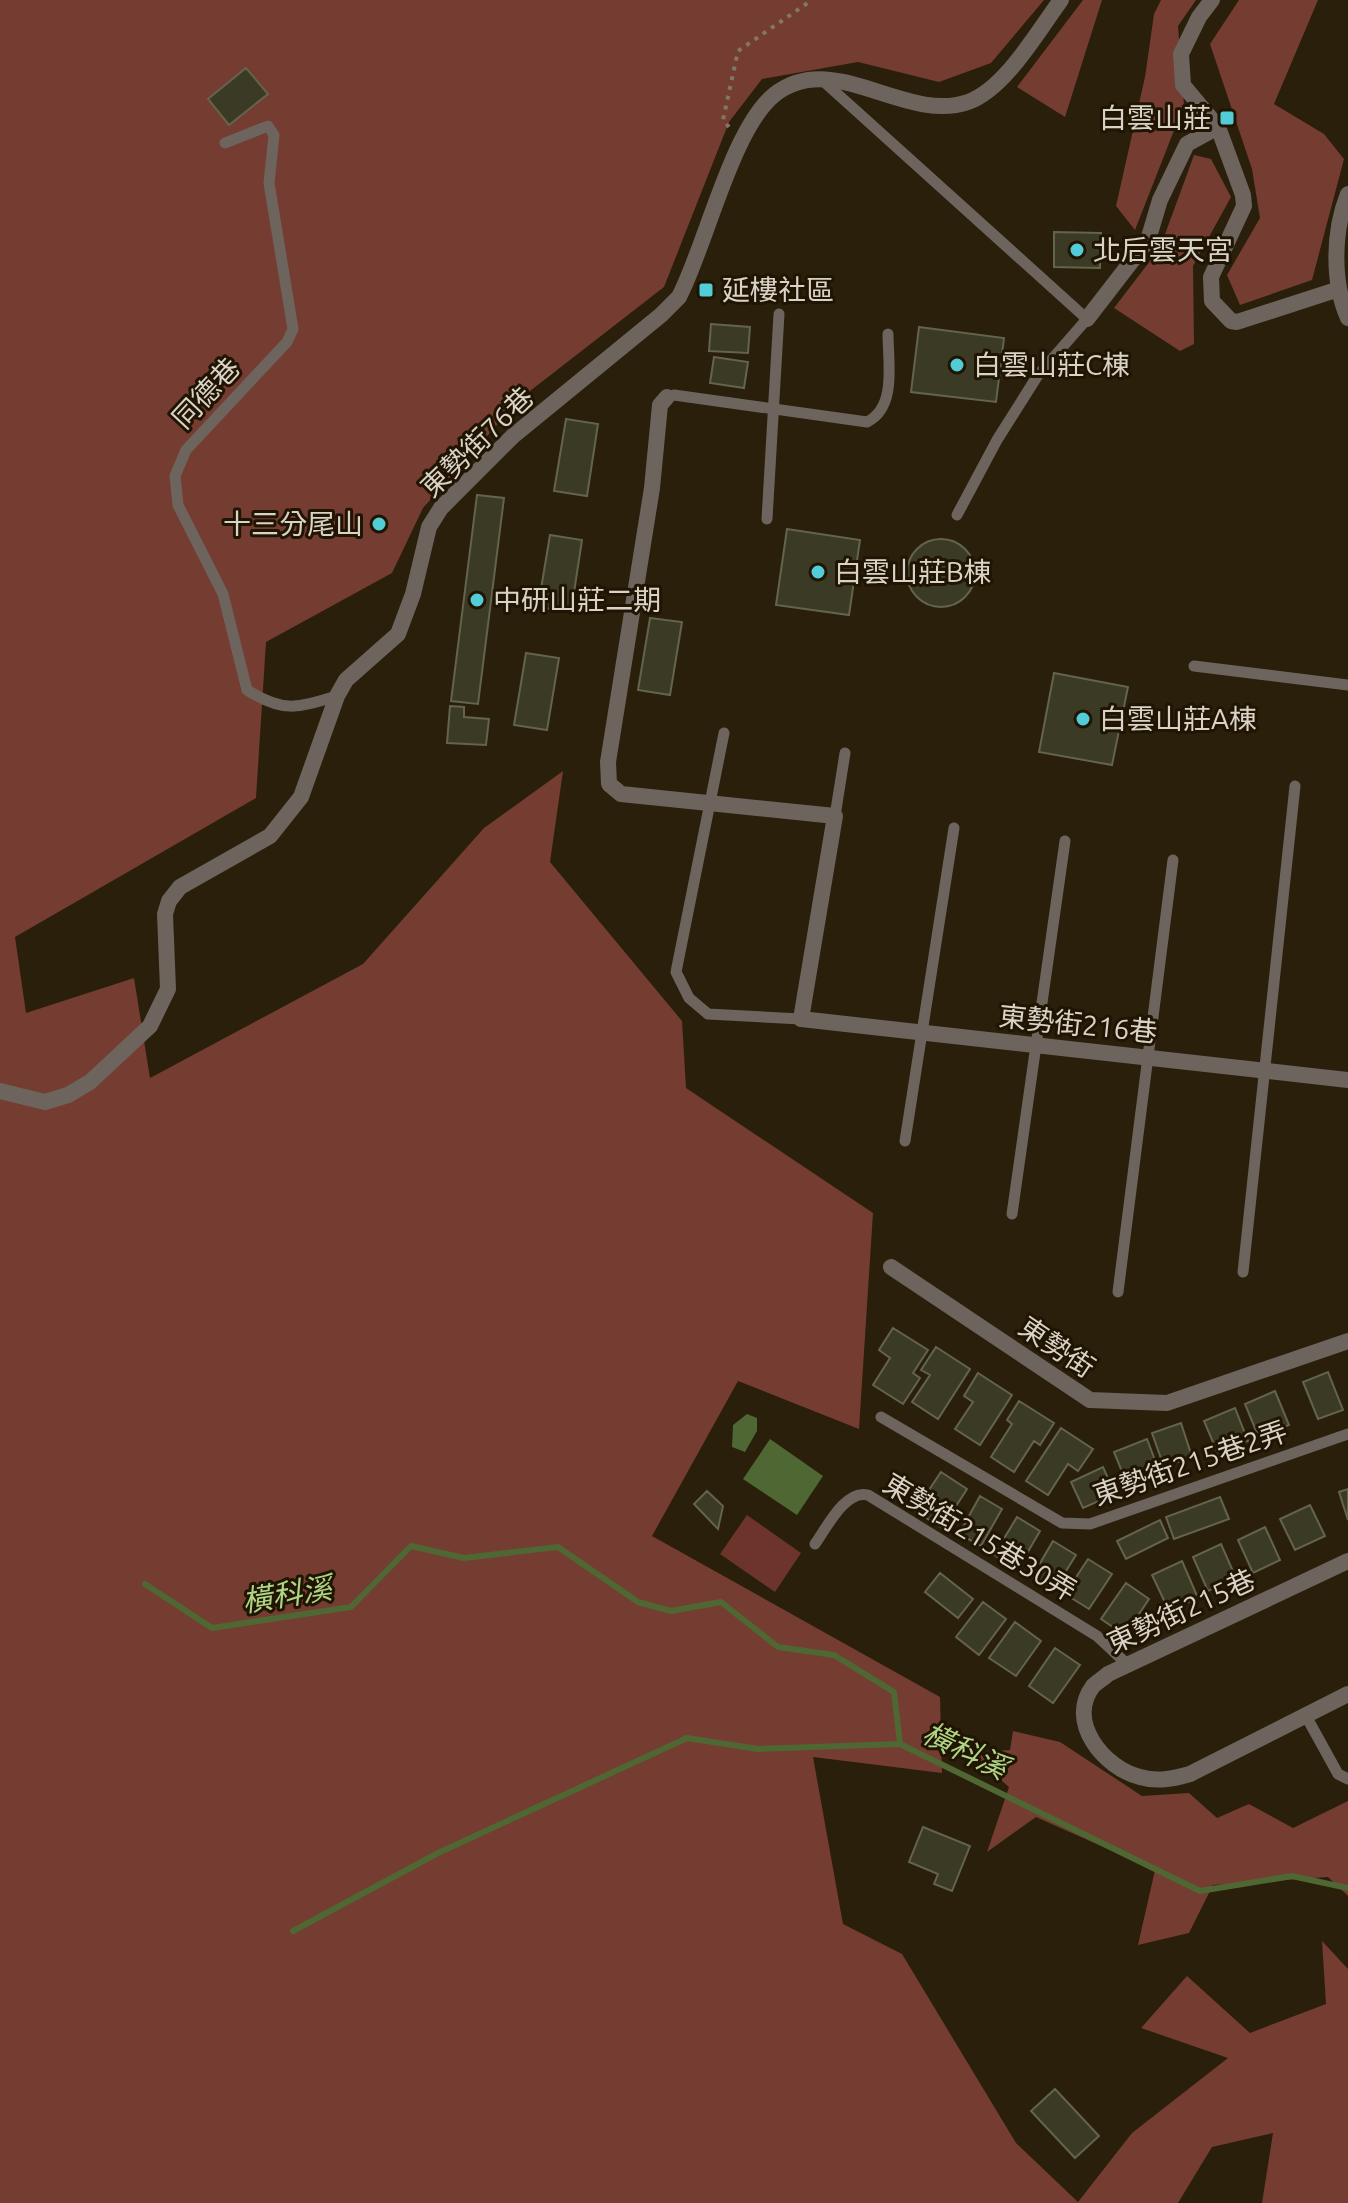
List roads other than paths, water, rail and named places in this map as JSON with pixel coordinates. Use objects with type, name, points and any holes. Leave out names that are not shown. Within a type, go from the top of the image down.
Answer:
[{"type":"street","points":[[822,79],[928,107],[968,102],[1000,81],[1061,0]]},
{"type":"street","points":[[1212,0],[1199,17],[1181,54],[1183,85],[1218,127],[1243,195],[1244,206],[1211,277],[1212,301],[1231,321],[1237,322],[1339,289]]},
{"type":"street","name":"東勢街76巷","points":[[0,1091],[45,1102],[68,1095],[90,1082],[150,1026],[168,989],[165,914],[169,901],[180,887],[270,836],[301,797],[337,696],[346,680],[398,634],[413,594],[429,527],[441,508],[513,436],[679,297],[746,131],[774,95],[797,84],[822,79]]},
{"type":"street","points":[[1087,319],[1148,240],[1160,200],[1187,144],[1218,127]]},
{"type":"street","points":[[1348,194],[1343,206],[1337,246],[1341,303],[1348,318]]},
{"type":"street","points":[[667,397],[660,405],[652,488],[608,762],[609,784],[621,794],[835,816],[801,1019]]},
{"type":"street","name":"東勢街216巷","points":[[801,1019],[1348,1080]]},
{"type":"street","name":"東勢街","points":[[891,1267],[1090,1400],[1167,1403],[1348,1341]]},
{"type":"street","name":"東勢街215巷","points":[[1348,1561],[1108,1674],[1093,1686],[1083,1708],[1083,1721],[1090,1738],[1104,1757],[1120,1769],[1139,1777],[1161,1780],[1190,1774],[1348,1694]]},
{"type":"lane","points":[[822,79],[1087,319],[1038,375],[997,440],[957,515]]},
{"type":"lane","name":"同德巷","points":[[225,143],[268,126],[274,135],[269,183],[293,329],[287,342],[186,450],[175,476],[178,505],[223,594],[247,690],[269,704],[299,707],[337,696]]},
{"type":"lane","points":[[767,519],[779,314]]},
{"type":"lane","points":[[667,397],[674,395],[867,422],[876,417],[888,397],[888,334]]},
{"type":"lane","points":[[1194,666],[1348,685]]},
{"type":"lane","points":[[724,733],[676,972],[689,998],[708,1014],[801,1019]]},
{"type":"lane","points":[[835,816],[845,753]]},
{"type":"lane","points":[[1243,1272],[1295,786]]},
{"type":"lane","points":[[905,1141],[954,828]]},
{"type":"lane","points":[[1012,1214],[1065,841]]},
{"type":"lane","points":[[1118,1292],[1173,860]]},
{"type":"lane","name":"東勢街215巷2弄","points":[[881,1417],[1062,1523],[1090,1524],[1348,1434]]},
{"type":"lane","name":"東勢街215巷30弄","points":[[815,1544],[849,1499],[861,1494],[868,1495],[1097,1636],[1129,1666]]},
{"type":"lane","points":[[1306,1716],[1338,1774],[1348,1779]]},
{"type":"waterway","name":"橫科溪","points":[[145,1584],[212,1628],[351,1607],[411,1546],[464,1558],[558,1547],[638,1602],[671,1611],[721,1602],[778,1647],[834,1655],[894,1692],[900,1744],[1200,1891],[1292,1876],[1348,1888]]},
{"type":"waterway","points":[[293,1931],[438,1853],[687,1738],[758,1749],[900,1744]]},
{"type":"place","name":"白雲山莊","points":[[1227,118]]},
{"type":"place","name":"北后雲天宮","points":[[1077,250]]},
{"type":"place","name":"延樓社區","points":[[706,290]]},
{"type":"place","name":"白雲山莊C棟","points":[[957,365]]},
{"type":"place","name":"十三分尾山","points":[[379,524]]},
{"type":"place","name":"白雲山莊B棟","points":[[818,572]]},
{"type":"place","name":"中研山莊二期","points":[[477,600]]},
{"type":"place","name":"白雲山莊A棟","points":[[1083,719]]}]
